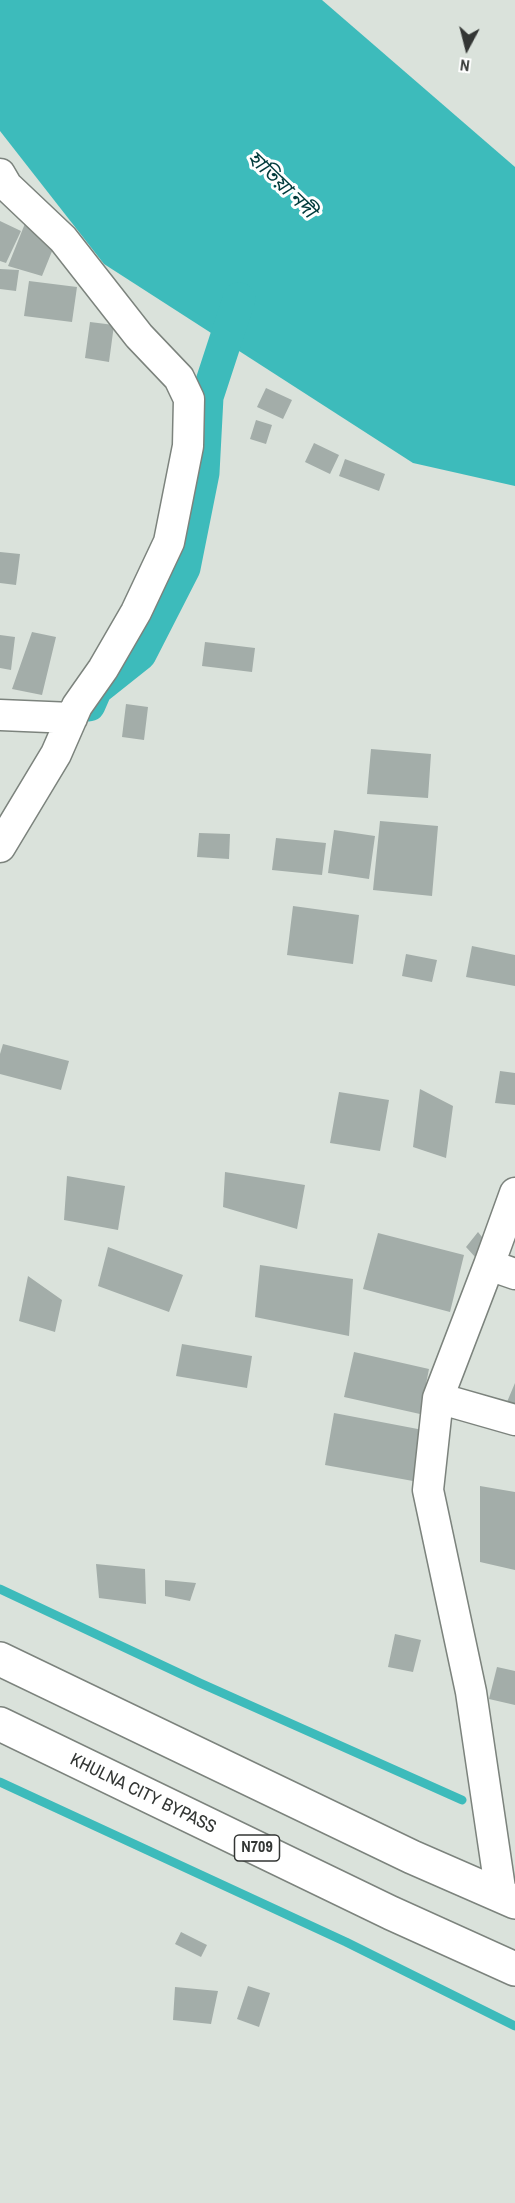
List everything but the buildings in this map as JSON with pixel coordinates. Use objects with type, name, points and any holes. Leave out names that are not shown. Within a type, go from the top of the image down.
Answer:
[{"type":"highway","points":[[0,1659],[412,1857],[508,1899]]},
{"type":"highway","name":"KHULNA CITY BYPASS","points":[[0,1724],[391,1913],[515,1969]]},
{"type":"street","points":[[0,174],[7,186],[63,239],[140,336],[179,378],[189,399],[188,446],[170,542],[136,612],[103,669],[77,706],[56,754],[0,847]]},
{"type":"street","points":[[0,715],[72,718]]},
{"type":"street","points":[[508,1899],[471,1692],[428,1490],[438,1398],[502,1269],[515,1193]]},
{"type":"street","points":[[438,1398],[515,1420]]},
{"type":"water","name":"হাতিয়া নদী","points":[[0,0],[322,0],[515,167],[515,486],[413,463],[104,264],[0,131]]},
{"type":"waterway","points":[[89,705],[96,689],[140,654],[184,568],[203,473],[207,397],[239,299]]},
{"type":"waterway","points":[[0,1589],[200,1683],[462,1800]]},
{"type":"waterway","points":[[0,1782],[346,1942],[515,2026]]}]
